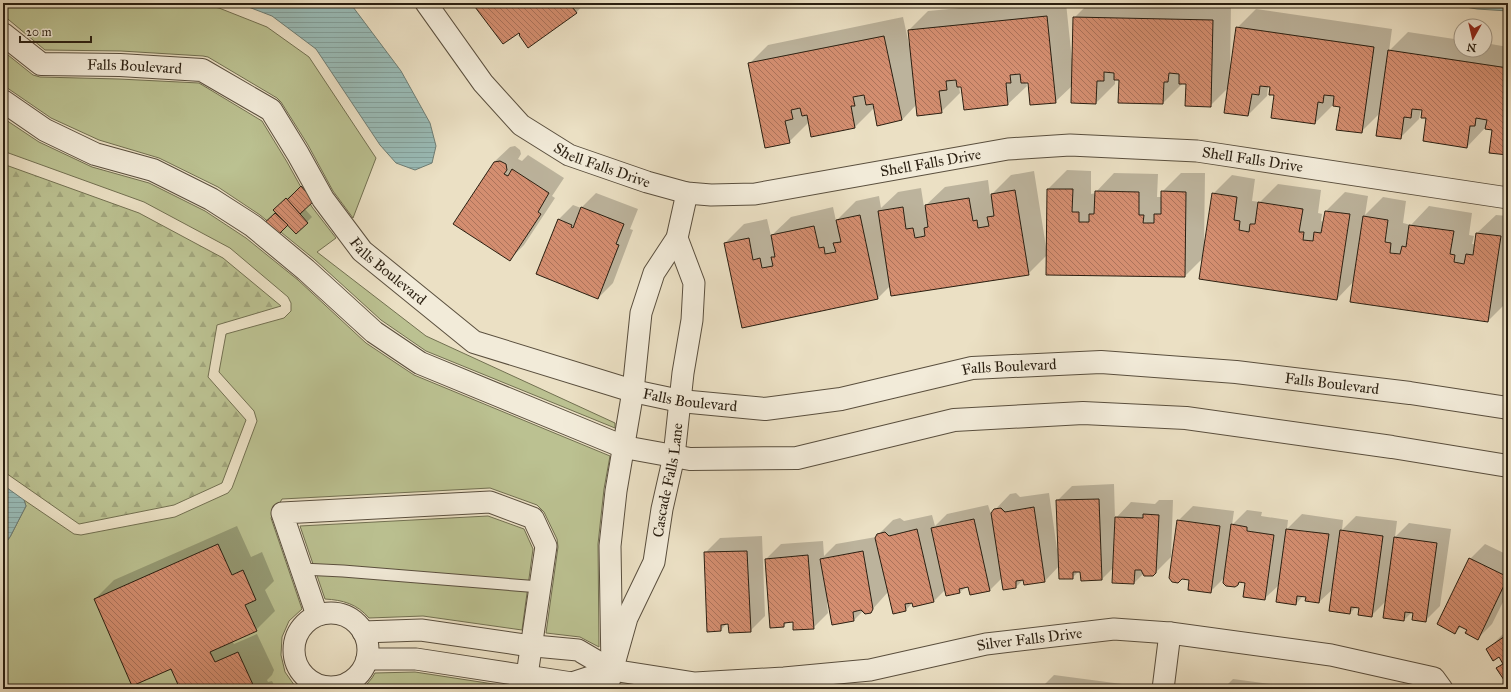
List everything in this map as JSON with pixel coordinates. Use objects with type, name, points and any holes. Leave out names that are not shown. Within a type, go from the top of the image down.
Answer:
[{"type":"street","name":"Shell Falls Drive","points":[[426,3],[483,83],[521,125],[569,155],[687,194],[756,194],[1008,149],[1070,145],[1197,151],[1508,198]]},
{"type":"street","name":"Falls Boulevard","points":[[3,34],[41,64],[120,65],[202,70],[271,110],[323,199],[362,251],[474,342],[633,391],[680,401],[765,409],[841,399],[972,368],[1101,362],[1236,372],[1410,393],[1508,408]]},
{"type":"street","points":[[3,102],[45,130],[95,154],[153,170],[211,199],[253,226],[306,270],[374,332],[420,363],[624,447],[690,459],[797,458],[954,420],[1082,413],[1186,418],[1392,447],[1508,466]]},
{"type":"street","points":[[609,680],[610,546],[616,490],[633,391],[642,313],[654,273],[677,238],[687,194]]},
{"type":"street","name":"Cascade Falls Lane","points":[[609,680],[627,618],[654,562],[662,509],[674,456],[683,373],[692,320],[694,283],[677,238]]},
{"type":"street","points":[[317,615],[282,513],[490,502],[533,518],[546,546],[526,682]]},
{"type":"street","points":[[338,613],[357,623],[363,632],[367,641],[367,659],[363,669],[356,678],[348,684],[337,688],[327,688],[315,685],[304,678],[297,667],[293,655],[293,643],[298,631],[306,621],[317,615],[338,613]]},
{"type":"street","name":"Silver Falls Drive","points":[[609,680],[695,683],[784,678],[870,670],[986,644],[1114,629],[1170,633],[1330,655],[1434,678],[1442,689]]},
{"type":"street","points":[[363,632],[421,630],[578,650],[609,680]]},
{"type":"street","points":[[1163,689],[1170,633]]},
{"type":"street","points":[[367,659],[416,659],[526,682],[572,683],[609,680]]},
{"type":"lane","points":[[302,569],[540,587]]},
{"type":"green space","points":[[3,3],[196,3],[219,8],[267,27],[309,57],[376,158],[353,218],[333,191],[308,145],[277,98],[208,57],[121,51],[45,50],[3,15]]},
{"type":"green space","points":[[3,51],[33,75],[40,77],[199,83],[262,121],[312,207],[336,238],[317,252],[426,336],[615,423],[615,428],[426,351],[381,320],[314,259],[260,215],[218,187],[159,158],[99,140],[51,118],[3,85]]},
{"type":"green space","points":[[3,118],[39,142],[92,167],[149,183],[205,211],[246,238],[298,280],[366,343],[414,375],[610,456],[604,489],[598,544],[599,647],[580,637],[546,633],[558,547],[557,539],[544,512],[537,505],[490,488],[282,499],[271,518],[302,609],[289,621],[282,637],[281,655],[285,672],[297,689],[3,689],[3,546],[10,537],[26,506],[24,500],[74,534],[81,535],[175,517],[228,493],[232,488],[257,421],[254,411],[219,372],[226,334],[284,318],[291,311],[291,303],[288,297],[230,248],[144,202],[3,151]]},
{"type":"green space","points":[[3,164],[139,213],[223,258],[281,306],[217,325],[208,377],[246,420],[222,483],[174,505],[79,524],[3,471]]},
{"type":"green space","points":[[488,516],[524,529],[533,549],[522,630],[423,616],[369,618],[355,606],[338,600],[325,599],[300,526]]},
{"type":"green space","points":[[415,672],[513,687],[512,689],[363,689],[375,673]]},
{"type":"water","points":[[238,3],[350,3],[401,71],[430,123],[436,146],[432,163],[415,170],[396,163],[380,145],[316,49],[272,16]]},
{"type":"water","points":[[1443,3],[1508,3],[1508,11],[1477,9]]},
{"type":"water","points":[[3,485],[24,500],[26,506],[10,537],[3,546]]},
{"type":"building","points":[[480,3],[569,3],[577,13],[528,48],[519,33],[503,44],[475,7]]},
{"type":"building","points":[[1047,16],[1056,103],[1030,105],[1028,83],[1021,83],[1020,74],[1010,75],[1011,83],[1006,83],[1008,105],[964,110],[961,87],[957,87],[956,80],[946,81],[947,90],[939,91],[942,113],[917,116],[908,30]]},
{"type":"building","points":[[1073,17],[1213,20],[1211,107],[1185,106],[1186,84],[1179,84],[1179,74],[1169,73],[1168,82],[1164,82],[1163,104],[1118,103],[1119,80],[1114,80],[1114,73],[1104,72],[1104,81],[1097,81],[1096,104],[1071,103]]},
{"type":"building","points":[[1236,27],[1374,47],[1362,133],[1336,130],[1340,107],[1333,106],[1334,96],[1324,95],[1323,103],[1318,102],[1315,124],[1271,118],[1274,95],[1269,95],[1270,87],[1260,86],[1259,95],[1252,94],[1248,116],[1224,113]]},
{"type":"building","points":[[884,36],[902,120],[877,126],[873,104],[866,105],[864,95],[853,97],[855,106],[851,106],[855,128],[811,137],[807,115],[802,116],[800,108],[791,110],[793,119],[785,121],[790,143],[765,148],[748,63]]},
{"type":"building","points":[[1388,50],[1508,68],[1508,155],[1489,153],[1492,130],[1485,129],[1487,120],[1476,118],[1475,126],[1470,126],[1467,148],[1423,141],[1426,118],[1421,118],[1422,110],[1412,109],[1411,118],[1404,117],[1401,139],[1376,136]]},
{"type":"building","points":[[500,161],[506,164],[507,170],[504,174],[508,176],[512,169],[549,193],[538,212],[541,214],[510,261],[453,224],[494,162]]},
{"type":"building","points":[[301,186],[314,201],[300,214],[287,200]]},
{"type":"building","points":[[1047,189],[1073,189],[1072,212],[1079,212],[1079,222],[1089,222],[1089,214],[1094,214],[1095,191],[1139,192],[1139,215],[1144,215],[1143,223],[1154,223],[1154,214],[1161,214],[1161,191],[1186,192],[1185,277],[1046,275]]},
{"type":"building","points":[[1015,190],[1029,275],[891,296],[878,211],[903,207],[906,229],[913,228],[915,238],[925,236],[924,228],[928,227],[925,205],[969,198],[973,221],[977,220],[978,228],[989,226],[987,217],[994,216],[991,194]]},
{"type":"building","points":[[1212,193],[1237,197],[1234,220],[1240,221],[1239,230],[1249,232],[1250,224],[1255,224],[1258,202],[1303,209],[1299,232],[1304,232],[1303,240],[1313,241],[1314,232],[1321,233],[1325,211],[1350,214],[1337,300],[1199,279]]},
{"type":"building","points":[[286,198],[308,223],[296,234],[273,210]]},
{"type":"building","points":[[581,207],[624,224],[616,244],[619,245],[598,299],[536,274],[558,219],[572,225],[571,227],[573,228]]},
{"type":"building","points":[[275,213],[288,225],[273,240],[260,227]]},
{"type":"building","points":[[860,215],[878,299],[742,328],[724,243],[749,238],[753,260],[760,258],[762,268],[773,266],[771,257],[775,257],[771,235],[814,226],[819,248],[824,247],[825,254],[836,252],[833,243],[841,242],[836,220]]},
{"type":"building","points":[[1363,216],[1388,220],[1385,242],[1391,243],[1390,253],[1400,254],[1402,246],[1406,247],[1409,225],[1454,231],[1450,254],[1455,255],[1454,262],[1464,264],[1466,254],[1473,255],[1476,233],[1501,236],[1488,322],[1350,302]]},
{"type":"building","points":[[1099,499],[1102,580],[1081,581],[1080,572],[1073,572],[1073,579],[1059,579],[1056,500]]},
{"type":"building","points":[[1034,507],[1045,582],[1024,585],[1023,580],[1016,581],[1016,588],[1003,590],[991,513],[994,509],[1001,508],[1005,512]]},
{"type":"building","points":[[1143,514],[1159,515],[1156,573],[1153,576],[1144,576],[1141,570],[1135,570],[1134,584],[1112,583],[1115,517],[1143,518]]},
{"type":"building","points":[[974,519],[990,591],[970,595],[968,587],[959,589],[960,593],[946,596],[931,528]]},
{"type":"building","points":[[1177,520],[1220,526],[1211,593],[1188,590],[1189,580],[1182,579],[1178,583],[1172,582],[1169,578]]},
{"type":"building","points":[[1231,524],[1247,527],[1247,531],[1274,535],[1265,600],[1243,597],[1245,583],[1239,582],[1235,587],[1226,586],[1223,583]]},
{"type":"building","points":[[917,529],[934,602],[913,607],[912,603],[905,604],[906,611],[893,614],[875,538],[877,534],[885,532],[889,536]]},
{"type":"building","points":[[1286,529],[1329,534],[1319,603],[1305,601],[1306,597],[1297,596],[1296,605],[1276,602]]},
{"type":"building","points":[[1340,530],[1383,536],[1372,617],[1358,615],[1359,608],[1351,607],[1350,614],[1329,611]]},
{"type":"building","points":[[1394,537],[1437,543],[1426,622],[1412,620],[1413,613],[1405,612],[1404,621],[1383,618]]},
{"type":"building","points":[[218,544],[232,575],[243,570],[256,600],[245,605],[257,631],[210,652],[215,662],[238,652],[255,689],[180,689],[171,669],[132,686],[94,599]]},
{"type":"building","points":[[747,551],[751,632],[729,633],[728,624],[721,625],[721,631],[707,632],[704,552]]},
{"type":"building","points":[[863,551],[873,609],[871,613],[865,614],[861,610],[853,612],[854,621],[832,625],[820,559]]},
{"type":"building","points":[[808,555],[814,629],[793,630],[793,622],[784,623],[784,627],[770,628],[765,559]]},
{"type":"building","points":[[1469,558],[1508,577],[1478,640],[1465,633],[1467,630],[1459,626],[1455,634],[1437,624]]},
{"type":"building","points":[[1508,634],[1508,686],[1496,668],[1503,664],[1499,657],[1493,661],[1486,649]]}]
